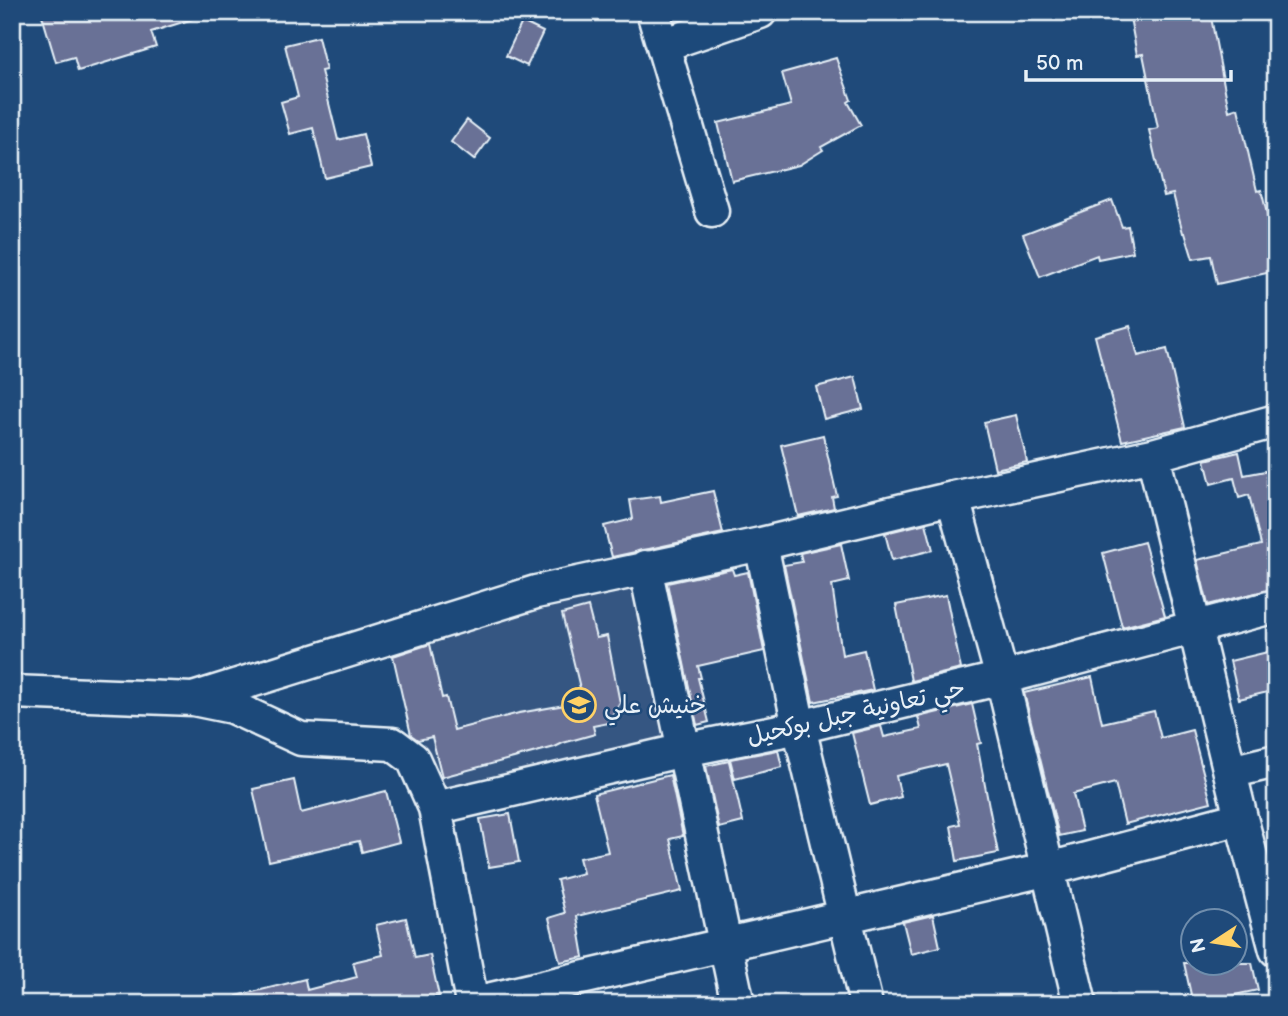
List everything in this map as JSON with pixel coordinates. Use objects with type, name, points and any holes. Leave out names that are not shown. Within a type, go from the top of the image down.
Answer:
[{"type":"street","points":[[653,12],[712,211]]},
{"type":"street","points":[[663,45],[760,12]]},
{"type":"street","points":[[193,699],[536,592],[1153,456],[1276,421]]},
{"type":"street","points":[[1153,456],[1276,950]]},
{"type":"street","points":[[953,498],[1002,678],[1080,1004]]},
{"type":"street","points":[[761,544],[799,727],[866,1004]]},
{"type":"street","points":[[645,567],[738,1004]]},
{"type":"street","name":"حي تعاونية جبل بوكحيل","points":[[435,808],[684,750],[799,727],[1002,678],[1276,606]]},
{"type":"street","points":[[12,692],[193,699],[232,707],[301,739],[393,744],[413,759],[435,808],[471,1004],[1049,869],[1241,818]]},
{"type":"street","points":[[1230,772],[1276,761]]},
{"type":"shaded area","points":[[633,587],[671,746],[437,801],[400,642]]},
{"type":"building","points":[[41,12],[198,12],[199,17],[151,32],[156,47],[78,71],[74,57],[56,62]]},
{"type":"building","points":[[1129,12],[1210,12],[1229,111],[1238,108],[1257,191],[1261,190],[1276,249],[1276,271],[1217,284],[1211,256],[1193,259],[1173,194],[1164,196],[1149,130],[1158,128],[1143,54],[1137,55]]},
{"type":"building","points":[[522,22],[543,32],[527,66],[506,56]]},
{"type":"building","points":[[318,37],[326,70],[321,71],[338,140],[363,134],[371,167],[325,178],[313,128],[290,134],[281,102],[298,97],[285,45]]},
{"type":"building","points":[[836,58],[851,100],[848,102],[861,125],[821,147],[823,150],[799,165],[732,181],[718,123],[791,105],[782,73]]},
{"type":"building","points":[[467,120],[490,138],[474,160],[451,142]]},
{"type":"building","points":[[1112,200],[1122,227],[1128,226],[1133,252],[1098,259],[1097,255],[1040,277],[1023,234]]},
{"type":"building","points":[[1130,326],[1138,356],[1167,349],[1185,427],[1122,441],[1095,336]]},
{"type":"building","points":[[855,377],[863,409],[824,419],[816,387]]},
{"type":"building","points":[[1016,415],[1027,462],[995,469],[984,422]]},
{"type":"building","points":[[823,435],[837,496],[832,497],[834,508],[798,516],[781,445]]},
{"type":"building","points":[[1239,452],[1244,475],[1276,469],[1276,588],[1208,605],[1197,560],[1261,545],[1249,495],[1239,498],[1234,478],[1211,484],[1205,460]]},
{"type":"building","points":[[713,491],[723,533],[612,557],[604,526],[633,519],[630,500],[660,496],[661,502]]},
{"type":"building","points":[[926,523],[933,550],[892,560],[885,533]]},
{"type":"building","points":[[1144,542],[1165,616],[1122,627],[1103,553]]},
{"type":"building","points":[[841,544],[849,581],[832,585],[842,655],[864,650],[873,690],[813,702],[784,565],[802,562],[800,553]]},
{"type":"building","points":[[732,569],[734,575],[748,572],[764,651],[698,666],[701,678],[698,678],[709,722],[697,725],[667,583]]},
{"type":"building","points":[[946,595],[961,669],[911,681],[896,605]]},
{"type":"building","points":[[588,607],[596,638],[607,636],[620,703],[608,723],[593,726],[595,734],[442,777],[432,737],[418,740],[411,735],[393,656],[430,644],[442,698],[446,697],[454,730],[519,713],[570,704],[580,688],[562,614]]},
{"type":"building","points":[[1276,650],[1276,690],[1239,699],[1230,661]]},
{"type":"building","points":[[1092,677],[1102,723],[1154,711],[1161,738],[1192,730],[1211,802],[1125,824],[1115,783],[1073,794],[1082,831],[1059,836],[1024,693]]},
{"type":"building","points":[[972,704],[981,743],[977,744],[998,853],[957,861],[951,826],[960,824],[946,764],[896,776],[901,797],[870,805],[852,733],[881,726],[884,737],[921,729],[918,717]]},
{"type":"building","points":[[778,750],[782,767],[735,779],[730,759]]},
{"type":"building","points":[[729,761],[743,822],[719,828],[706,766]]},
{"type":"building","points":[[670,775],[683,836],[670,839],[682,891],[577,916],[584,957],[560,962],[549,918],[565,913],[557,880],[583,873],[579,858],[608,852],[594,794]]},
{"type":"building","points":[[294,780],[301,813],[386,791],[399,842],[362,852],[359,841],[269,861],[253,789]]},
{"type":"building","points":[[510,814],[519,862],[489,867],[480,819]]},
{"type":"building","points":[[933,915],[940,947],[911,954],[903,922]]},
{"type":"building","points":[[406,918],[415,958],[430,955],[439,996],[404,1004],[238,1004],[237,996],[305,979],[307,990],[357,977],[353,962],[383,955],[376,925]]},
{"type":"building","points":[[1252,963],[1258,990],[1193,1004],[1187,978],[1250,978]]},
{"type":"place","name":"خنيش علي","points":[[579,705]]}]
